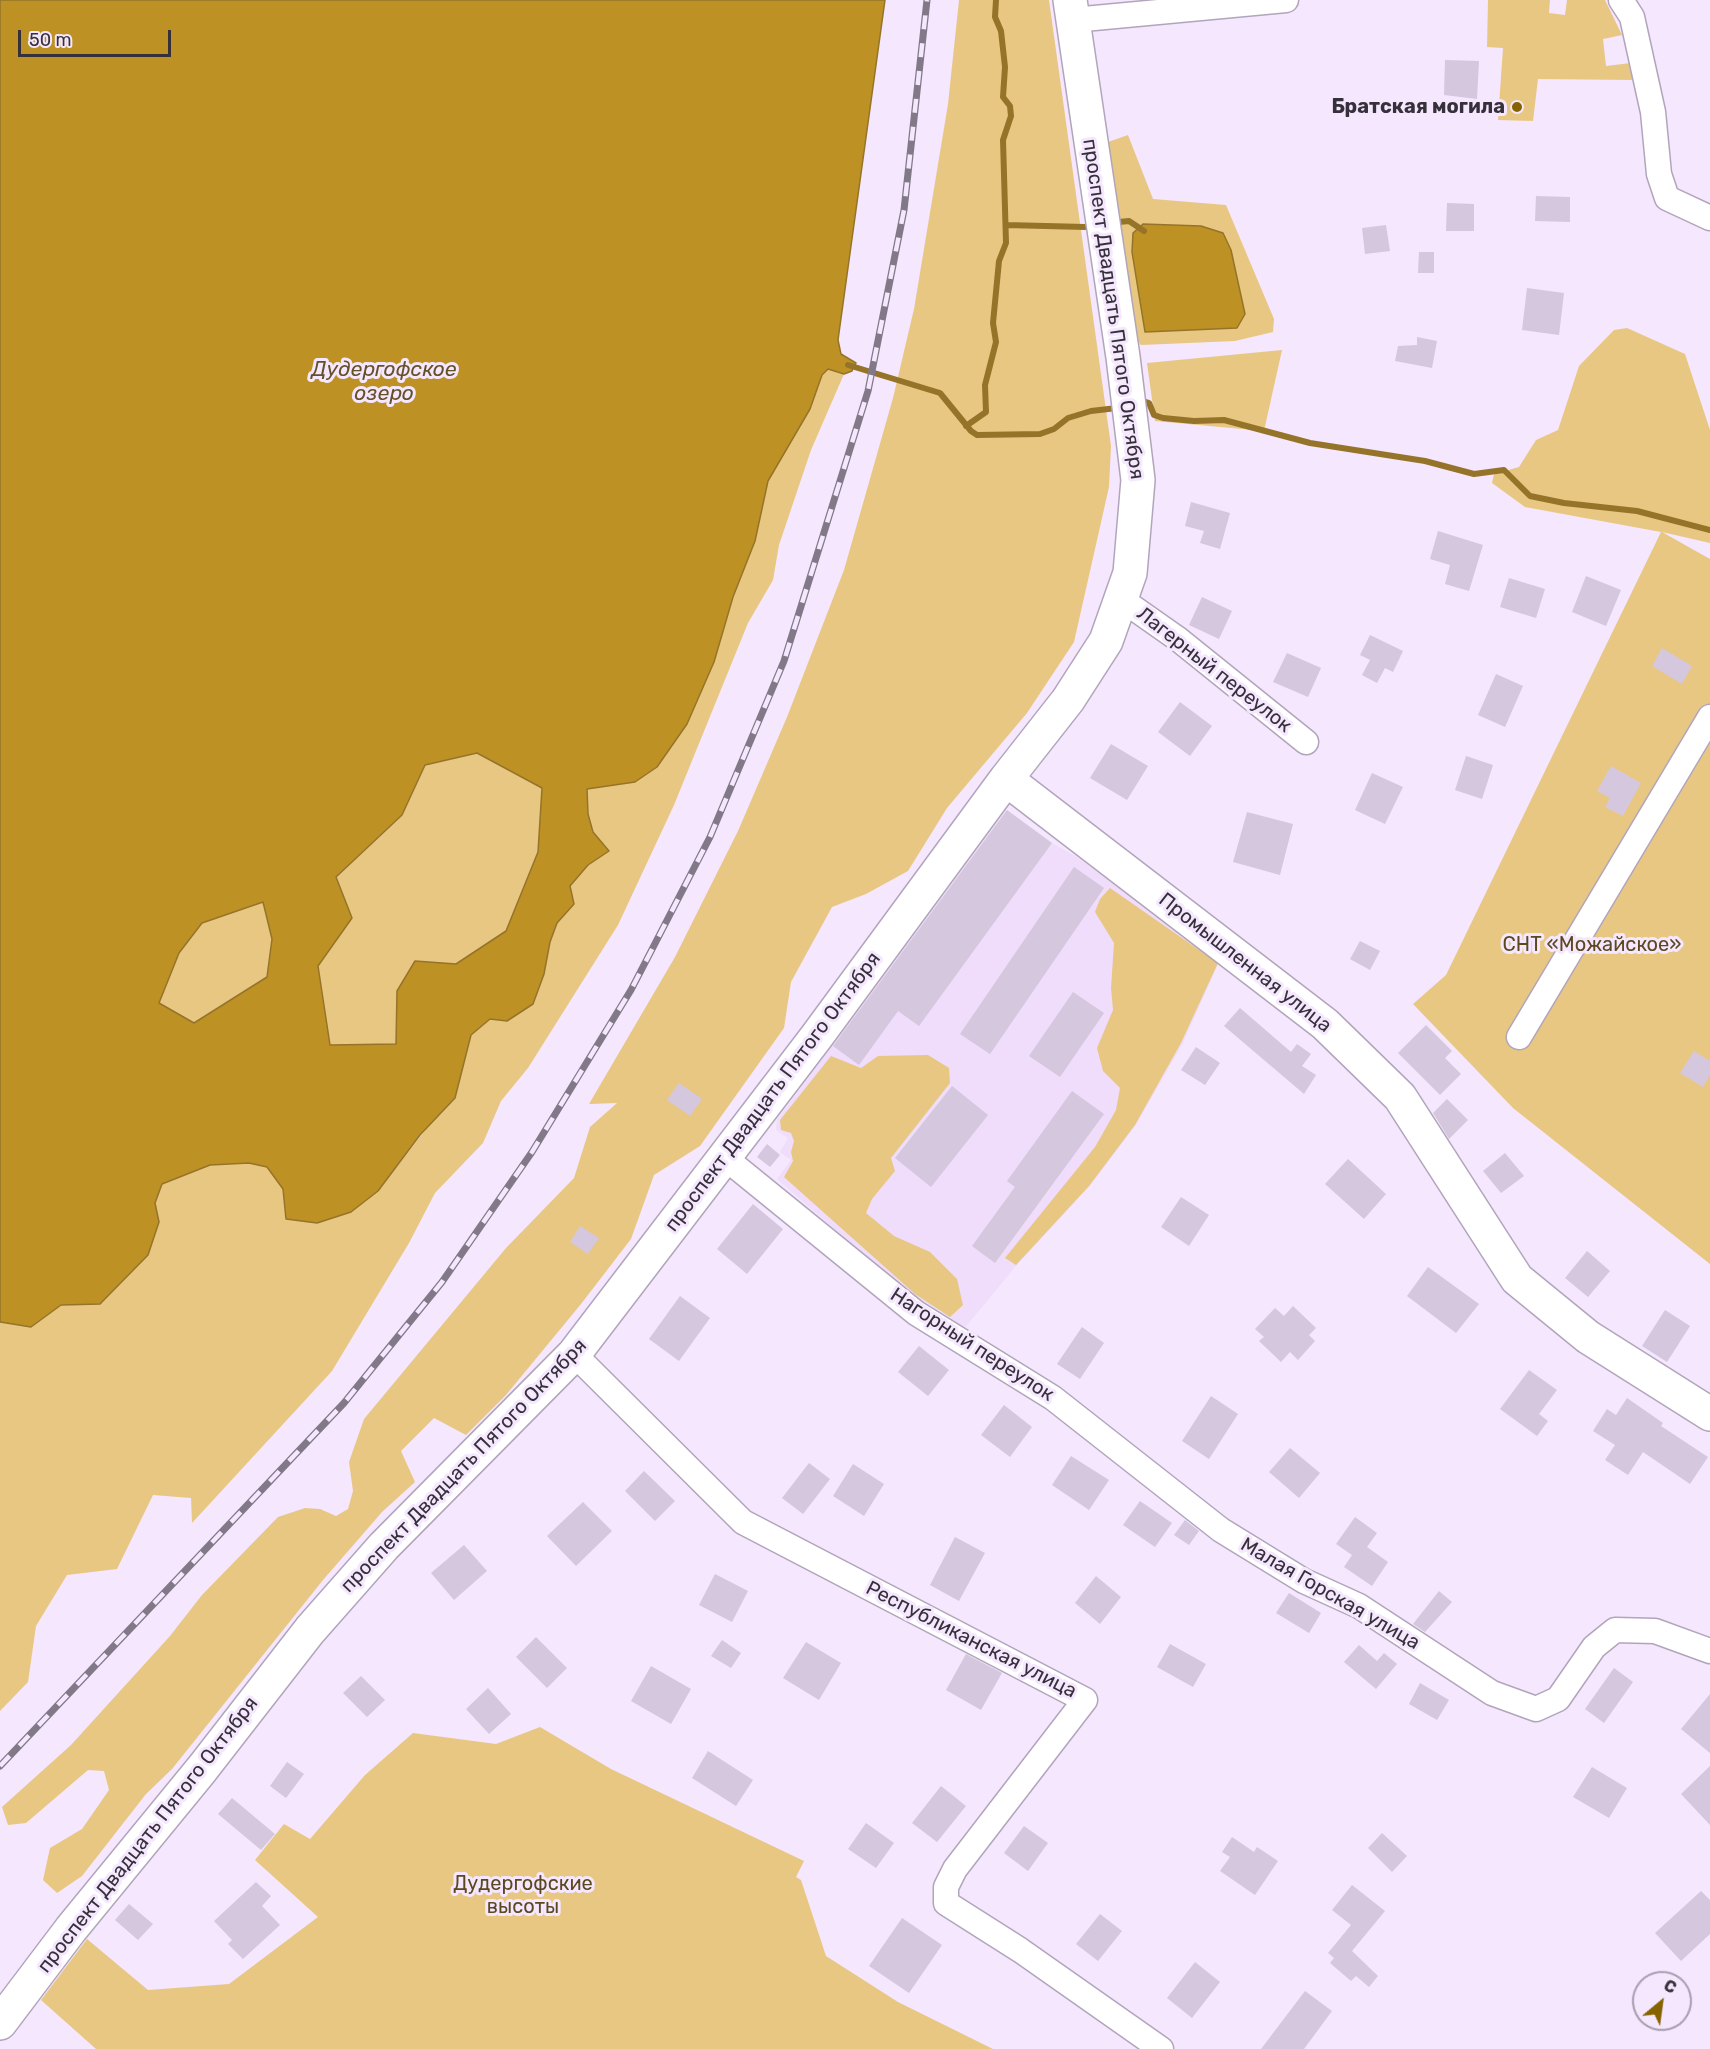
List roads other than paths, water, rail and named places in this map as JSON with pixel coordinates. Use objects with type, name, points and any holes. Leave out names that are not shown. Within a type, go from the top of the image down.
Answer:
[{"type":"street","points":[[1071,10],[1286,0]]},
{"type":"street","points":[[1621,0],[1632,17],[1653,112],[1659,174],[1667,198],[1710,218]]},
{"type":"street","name":"проспект Двадцать Пятого Октября","points":[[0,2024],[78,1920],[194,1780],[310,1630],[384,1546],[574,1354],[1006,779],[1068,700],[1106,641],[1130,573],[1138,480],[1123,357],[1071,10]]},
{"type":"street","name":"Лагерный переулок","points":[[1121,599],[1178,639],[1306,742]]},
{"type":"street","points":[[1519,1038],[1710,717]]},
{"type":"street","name":"Промышленная улица","points":[[1006,779],[1325,1024],[1400,1097],[1517,1279],[1588,1337],[1710,1414]]},
{"type":"street","name":"Нагорный переулок","points":[[724,1157],[916,1313],[1053,1398],[1221,1530]]},
{"type":"street","name":"Республиканская улица","points":[[574,1354],[743,1522],[1085,1700],[955,1869],[946,1887],[946,1903],[1020,1950],[1161,2049]]},
{"type":"street","name":"Малая Горская улица","points":[[1221,1530],[1304,1581],[1359,1606],[1492,1693],[1536,1709],[1558,1699],[1594,1647],[1615,1630],[1655,1631],[1710,1651]]},
{"type":"water","name":"Дудергофское озеро","points":[[0,0],[885,0],[838,340],[841,354],[856,363],[852,371],[844,374],[828,369],[822,375],[810,409],[768,481],[755,541],[733,597],[714,662],[687,724],[657,767],[635,782],[587,789],[588,814],[593,832],[609,851],[588,865],[570,886],[574,904],[557,923],[550,942],[544,974],[533,1004],[507,1021],[490,1019],[471,1035],[455,1098],[420,1135],[378,1191],[351,1212],[317,1223],[286,1219],[283,1189],[267,1167],[249,1163],[210,1165],[162,1184],[155,1203],[159,1222],[148,1255],[100,1304],[61,1305],[31,1327],[0,1322]],"holes":[[[477,753],[542,788],[538,852],[506,931],[456,964],[415,961],[397,991],[396,1044],[330,1045],[318,966],[352,918],[336,877],[402,815],[425,765]],[[263,902],[272,939],[267,977],[194,1023],[159,1003],[179,953],[202,923]]]},
{"type":"water","points":[[1143,224],[1201,226],[1223,233],[1231,250],[1245,314],[1237,328],[1145,332],[1132,252],[1133,233]]},
{"type":"waterway","points":[[966,426],[986,412],[985,385],[996,342],[993,323],[999,261],[1006,243],[1003,140],[1011,116],[1010,106],[1003,97],[1005,67],[1001,31],[995,17],[996,0]]},
{"type":"waterway","points":[[1119,222],[1129,221],[1144,231]]},
{"type":"waterway","points":[[1006,225],[1085,227]]},
{"type":"waterway","points":[[848,365],[940,393],[971,431],[977,435],[1040,434],[1054,429],[1068,418],[1091,411],[1117,408]]},
{"type":"waterway","points":[[1146,402],[1149,403],[1154,415],[1163,418],[1194,421],[1224,420],[1310,443],[1425,461],[1474,474],[1504,470],[1530,496],[1564,503],[1637,511],[1710,530]]},
{"type":"railway","points":[[0,1766],[344,1403],[442,1282],[532,1152],[631,990],[710,837],[784,661],[868,391],[904,210],[927,0]]},
{"type":"place","name":"Братская могила","points":[[1517,107]]},
{"type":"park label","name":"СНТ «Можайское»","points":[[1592,945]]},
{"type":"park label","name":"Дудергофские высоты","points":[[523,1896]]}]
